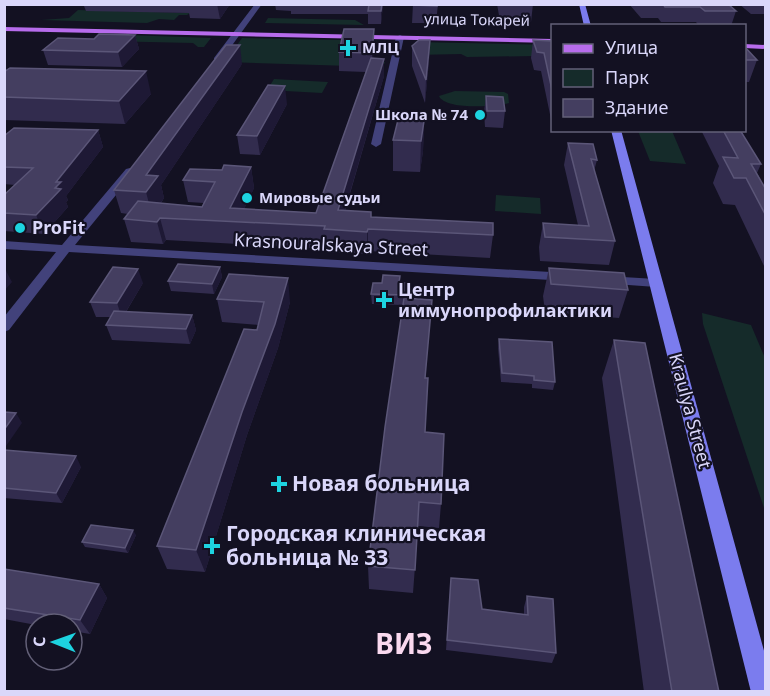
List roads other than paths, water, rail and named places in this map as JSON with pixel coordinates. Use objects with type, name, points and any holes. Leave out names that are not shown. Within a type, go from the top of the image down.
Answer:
[{"type":"main road","points":[[582,4],[587,24]]},
{"type":"main road","name":"улица Токарей","points":[[4,23],[400,38],[551,41]]},
{"type":"main road","points":[[4,29],[238,32]]},
{"type":"main road","name":"улица Токарей","points":[[238,32],[551,34]]},
{"type":"main road","points":[[746,39],[763,39]]},
{"type":"main road","points":[[746,46],[765,47]]},
{"type":"main road","name":"Kraulya Street","points":[[617,132],[763,692]]},
{"type":"street","points":[[210,69],[259,4]]},
{"type":"street","points":[[376,144],[400,38]]},
{"type":"street","points":[[4,327],[140,159]]},
{"type":"street","name":"Krasnouralskaya Street","points":[[4,245],[656,283]]},
{"type":"place","name":"МЛЦ","points":[[348,48]]},
{"type":"place","name":"Школа № 74","points":[[480,115]]},
{"type":"place","name":"Мировые судьи","points":[[247,198]]},
{"type":"place","name":"ProFit","points":[[20,228]]},
{"type":"place","name":"Центр иммунопрофилактики","points":[[384,300]]},
{"type":"place","name":"Новая больница","points":[[279,484]]},
{"type":"place","name":"Городская клиническая больница № 33","points":[[212,546]]},
{"type":"district","name":"ВИЗ","points":[[404,644]]}]
